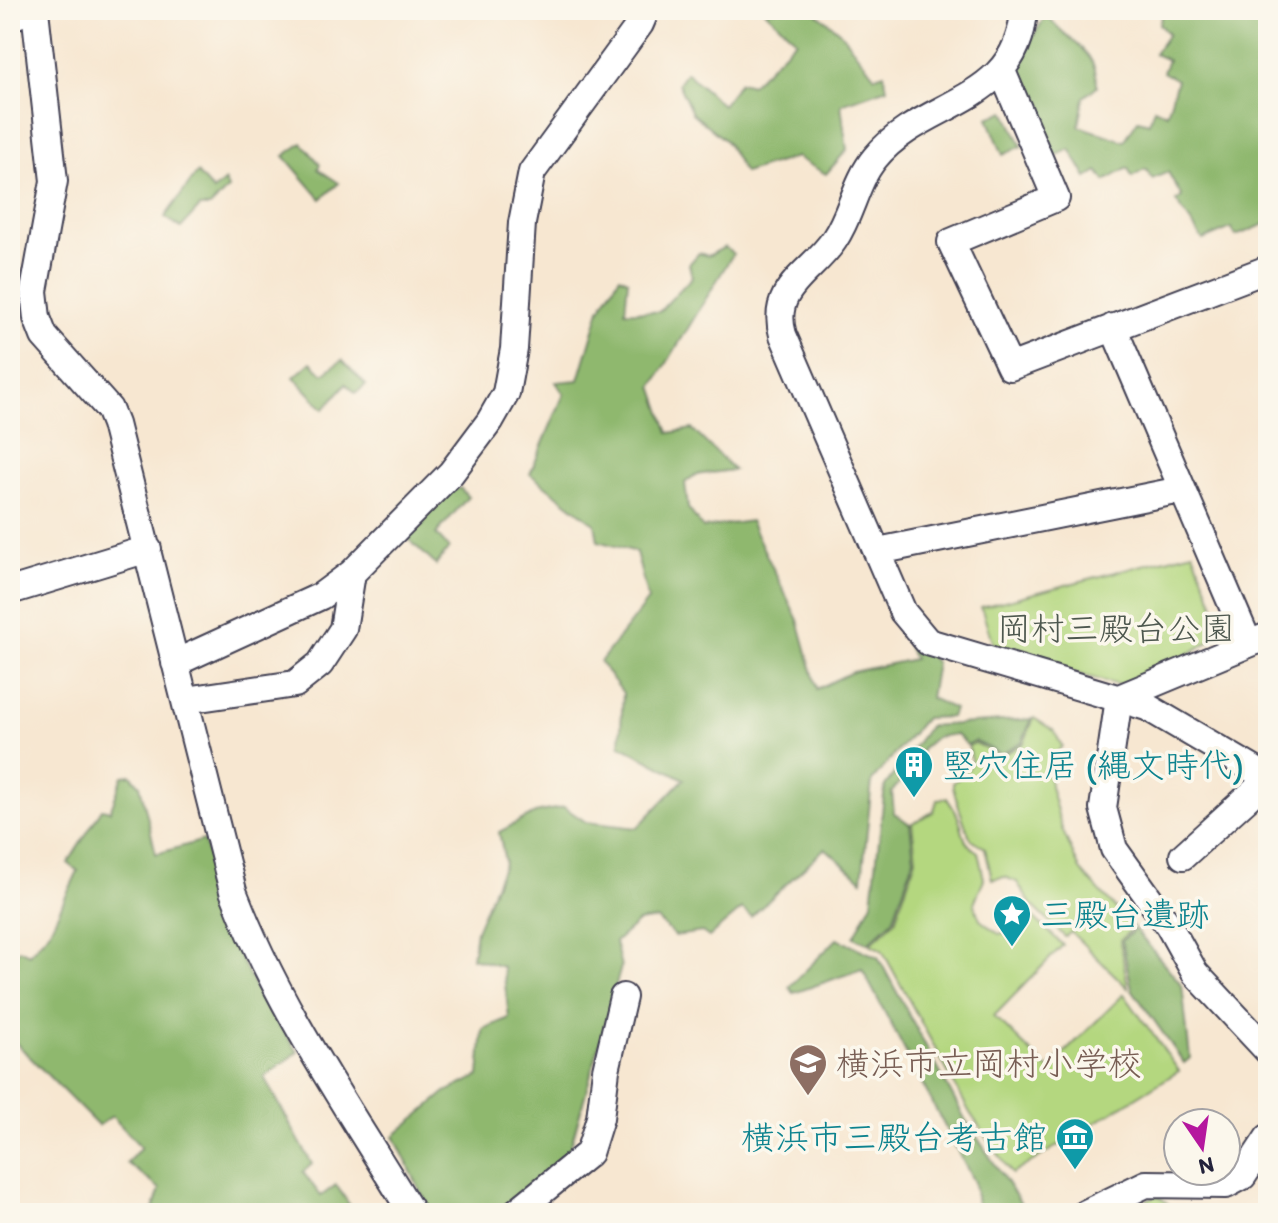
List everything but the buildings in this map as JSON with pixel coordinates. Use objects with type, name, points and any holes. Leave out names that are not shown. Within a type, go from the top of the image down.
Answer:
[{"type":"street","points":[[10,18],[27,10]]},
{"type":"street","points":[[35,10],[54,181],[34,291],[37,318],[44,336],[109,409],[148,549],[233,891],[256,950],[303,1036],[412,1213]]},
{"type":"street","points":[[175,663],[321,596],[352,573],[451,473],[490,421],[506,393],[514,349],[522,223],[532,172],[640,24],[646,10]]},
{"type":"street","points":[[1024,10],[1014,50],[991,83],[906,131],[876,156],[858,184],[835,239],[801,273],[784,297],[778,319],[903,612],[928,642],[1147,707],[1268,779],[1183,856]]},
{"type":"street","points":[[1002,71],[1056,198],[951,242],[1010,367],[1268,269]]},
{"type":"street","points":[[1113,327],[1181,490],[1258,639],[1119,698]]},
{"type":"street","points":[[878,551],[1181,490]]},
{"type":"street","points":[[10,591],[148,549]]},
{"type":"street","points":[[186,700],[295,684],[320,664],[343,629],[352,573]]},
{"type":"street","points":[[1119,698],[1103,808],[1114,849],[1169,926],[1195,973],[1268,1051]]},
{"type":"street","points":[[515,1213],[589,1153],[600,1118],[606,1070],[623,997]]},
{"type":"street","points":[[1086,1213],[1146,1184],[1226,1185],[1243,1176],[1268,1138]]},
{"type":"green space","points":[[764,10],[813,10],[839,31],[875,76],[884,73],[887,88],[841,104],[847,150],[826,174],[796,157],[744,173],[726,141],[692,113],[678,83],[686,72],[722,105],[740,82],[751,85],[796,40]]},
{"type":"green space","points":[[1164,10],[1261,10],[1268,28],[1268,223],[1236,236],[1231,228],[1203,240],[1176,201],[1182,197],[1168,172],[1152,179],[1146,169],[1132,177],[1128,168],[1105,181],[1098,171],[1087,178],[1070,149],[1051,158],[1015,81],[1026,48],[1047,14],[1086,53],[1096,73],[1097,86],[1084,97],[1079,126],[1124,141],[1138,120],[1149,123],[1154,108],[1167,114],[1177,80],[1163,72],[1168,60],[1154,54],[1168,34],[1159,24]]},
{"type":"green space","points":[[1005,111],[1022,146],[1003,155],[988,118]]},
{"type":"green space","points":[[302,143],[320,164],[318,169],[339,183],[321,199],[284,156]]},
{"type":"green space","points":[[197,173],[213,191],[225,181],[228,189],[210,207],[200,207],[181,228],[165,217]]},
{"type":"green space","points":[[725,247],[733,254],[653,386],[669,433],[692,429],[734,470],[695,475],[685,483],[688,508],[703,528],[750,521],[798,620],[817,689],[852,672],[914,659],[904,639],[910,632],[936,663],[930,698],[954,709],[951,717],[925,718],[872,781],[862,880],[825,848],[751,917],[742,909],[709,937],[702,932],[675,936],[657,919],[638,922],[615,942],[621,967],[570,1149],[512,1203],[516,1213],[431,1213],[394,1136],[446,1092],[479,1076],[483,1029],[509,1018],[503,967],[472,958],[476,930],[505,862],[499,832],[535,813],[564,807],[586,822],[637,828],[684,779],[620,745],[623,693],[600,662],[648,600],[636,552],[598,541],[595,524],[530,474],[564,394],[556,382],[579,380],[600,309],[620,276],[628,280],[625,311],[659,312],[692,277],[689,264],[699,253],[708,256]]},
{"type":"green space","points":[[342,360],[366,385],[356,393],[346,384],[324,409],[294,377],[311,362],[323,374]]},
{"type":"green space","points":[[460,488],[468,497],[436,534],[449,548],[436,565],[403,534],[445,493]]},
{"type":"green space","name":"岡村三殿台公園","points":[[1193,552],[1225,632],[1158,672],[1118,685],[995,651],[981,607]]},
{"type":"green space","points":[[1034,718],[1054,731],[1062,746],[1049,763],[1050,786],[1062,829],[1080,870],[1133,927],[1120,941],[1128,988],[1071,932],[1065,937],[1031,904],[1017,882],[1005,877],[992,879],[985,848],[971,839],[960,811],[953,783],[971,763],[968,746],[975,743],[1001,756],[1024,743]]},
{"type":"green space","points":[[1032,719],[1022,742],[1001,754],[975,741],[967,745],[956,734],[936,737],[922,749],[917,767],[905,775],[892,792],[894,813],[910,824],[914,859],[893,920],[868,943],[854,937],[872,902],[885,786],[929,726]]},
{"type":"green space","points":[[131,775],[140,785],[156,854],[204,840],[226,928],[254,986],[298,1052],[264,1077],[312,1164],[303,1172],[321,1196],[336,1185],[355,1213],[152,1213],[160,1189],[127,1163],[141,1147],[112,1116],[98,1126],[10,1037],[10,959],[19,949],[29,954],[49,932],[78,871],[68,863],[102,809],[110,811],[123,776]]},
{"type":"green space","points":[[947,798],[957,814],[966,840],[978,852],[984,879],[974,903],[980,920],[999,934],[1011,931],[1030,914],[1063,945],[994,1016],[1048,1069],[1124,994],[1179,1071],[1012,1174],[970,1113],[882,950],[870,944],[895,921],[916,859],[912,823],[933,812],[938,799]]},
{"type":"green space","points":[[1135,929],[1182,985],[1190,1058],[1184,1063],[1132,989],[1122,941]]},
{"type":"green space","points":[[837,939],[878,957],[965,1119],[1027,1213],[978,1213],[974,1182],[862,969],[794,993],[789,987]]},
{"type":"green space","points":[[1157,1195],[1179,1213],[1123,1213]]},
{"type":"place","name":"竪穴住居 (縄文時代)","points":[[914,799]]},
{"type":"place","name":"三殿台遺跡","points":[[1012,948]]},
{"type":"place","name":"横浜市立岡村小学校","points":[[808,1097]]},
{"type":"place","name":"横浜市三殿台考古館","points":[[1075,1171]]}]
